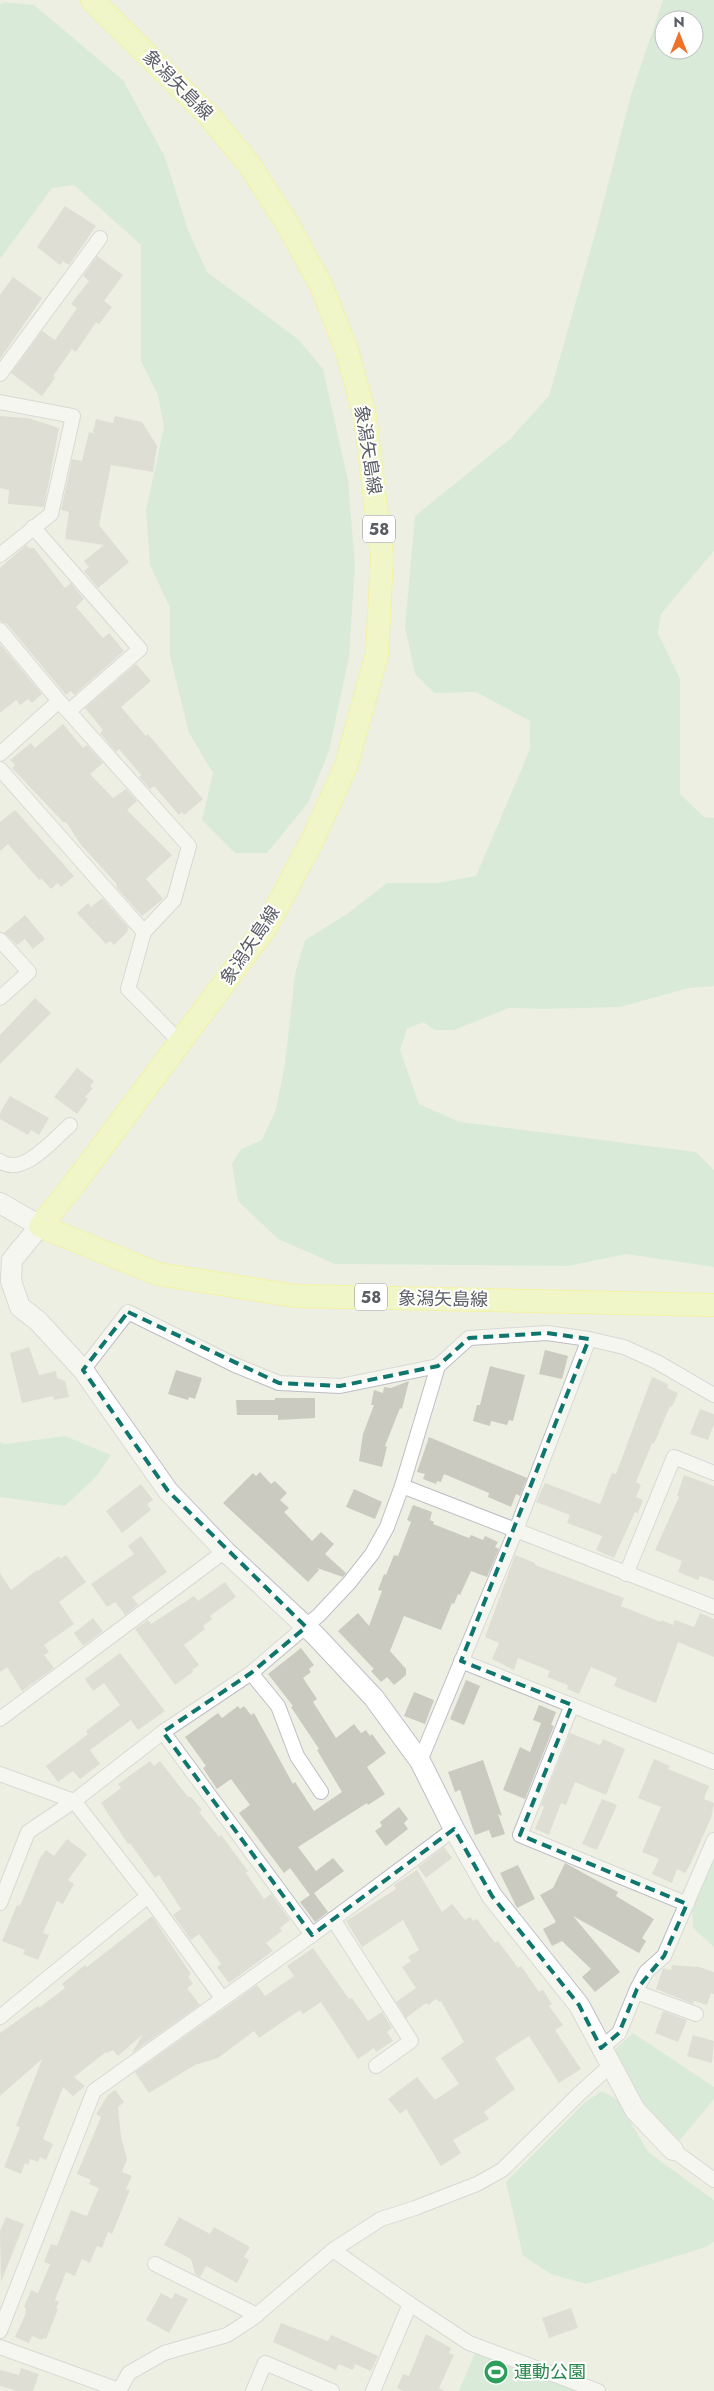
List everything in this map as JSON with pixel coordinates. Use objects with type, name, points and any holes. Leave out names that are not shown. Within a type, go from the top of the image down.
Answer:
[{"type":"main road","name":"象潟矢島線","points":[[92,0],[210,117],[249,164],[288,225],[321,285],[347,351],[365,416],[382,557],[377,654],[346,766],[313,839],[266,927],[75,1183],[40,1226],[158,1274],[296,1296],[714,1305]]},
{"type":"street","points":[[0,374],[100,238]]},
{"type":"street","points":[[0,402],[73,416],[51,514],[0,554]]},
{"type":"street","points":[[0,754],[140,649],[33,527]]},
{"type":"street","points":[[0,630],[64,706],[189,846],[174,900],[144,932],[128,989],[180,1042]]},
{"type":"street","points":[[0,769],[144,932]]},
{"type":"street","points":[[0,940],[29,972],[0,998]]},
{"type":"street","points":[[0,1161],[6,1166],[13,1167],[27,1162],[70,1125]]},
{"type":"street","points":[[0,1203],[40,1226],[6,1258],[11,1281],[20,1307],[38,1321],[83,1370],[168,1491],[226,1551],[306,1627],[374,1698],[420,1761],[454,1829],[492,1896],[579,2005],[635,2110],[673,2150],[714,2180]]},
{"type":"street","points":[[83,1370],[128,1312],[235,1365],[279,1383],[340,1386],[438,1366],[469,1338],[547,1333],[590,1339],[624,1348],[656,1362],[714,1395]]},
{"type":"street","points":[[420,1761],[516,1530],[590,1339]]},
{"type":"street","points":[[0,1903],[28,1832],[74,1801],[163,1732],[251,1673],[306,1627],[349,1583],[372,1554],[387,1527],[402,1486],[438,1366]]},
{"type":"street","points":[[626,1574],[674,1457],[714,1472]]},
{"type":"street","points":[[402,1486],[714,1607]]},
{"type":"street","points":[[0,1718],[226,1551]]},
{"type":"street","points":[[461,1661],[714,1762]]},
{"type":"street","points":[[251,1673],[278,1706],[297,1756],[321,1792]]},
{"type":"street","points":[[572,1706],[520,1835],[687,1904]]},
{"type":"street","points":[[163,1732],[312,1935]]},
{"type":"street","points":[[0,1774],[74,1801],[148,1896],[222,1998]]},
{"type":"street","points":[[0,2331],[5,2301],[94,2091],[312,1935],[454,1829]]},
{"type":"street","points":[[0,2347],[119,2391],[129,2373],[164,2353],[227,2334],[257,2315],[333,2250],[381,2219],[468,2187],[502,2170],[580,2092],[606,2057],[619,2033],[646,1972],[664,1956],[714,1840]]},
{"type":"street","points":[[0,2016],[148,1896]]},
{"type":"street","points":[[333,1919],[411,2041],[376,2066]]},
{"type":"street","points":[[636,1992],[696,2014]]},
{"type":"street","points":[[333,2250],[469,2343],[598,2391]]},
{"type":"street","points":[[155,2264],[257,2315]]},
{"type":"street","points":[[374,2391],[410,2304]]},
{"type":"street","points":[[253,2391],[265,2363],[332,2391]]},
{"type":"highlighted area","points":[[128,1312],[279,1383],[340,1386],[438,1366],[469,1338],[547,1333],[589,1339],[461,1661],[572,1705],[520,1835],[687,1904],[664,1956],[637,1989],[619,2033],[601,2048],[579,2005],[492,1896],[454,1829],[312,1935],[163,1732],[251,1673],[306,1627],[168,1491],[83,1370]]},
{"type":"green space","points":[[663,0],[714,0],[714,551],[661,614],[658,633],[680,679],[680,794],[704,817],[714,818],[714,986],[689,988],[620,1007],[509,1008],[454,1030],[435,1030],[423,1022],[407,1029],[400,1050],[419,1104],[460,1122],[696,1152],[714,1170],[714,1267],[626,1254],[568,1266],[335,1264],[278,1239],[238,1201],[232,1164],[241,1149],[262,1140],[276,1109],[285,1064],[295,974],[305,940],[347,914],[387,883],[437,883],[476,876],[530,749],[530,721],[476,692],[434,693],[415,674],[405,627],[415,516],[510,439],[549,396],[597,227],[631,95],[654,27],[654,60],[704,60],[704,10],[660,10]]},
{"type":"green space","points":[[3,2],[34,5],[123,80],[165,157],[188,230],[207,272],[298,339],[323,369],[348,480],[355,565],[349,657],[329,751],[308,803],[267,853],[235,853],[202,820],[213,773],[189,733],[170,656],[170,608],[150,565],[146,510],[164,427],[158,395],[141,361],[141,245],[74,185],[52,188],[0,259],[0,4]]},
{"type":"green space","points":[[65,1436],[111,1455],[95,1478],[65,1506],[0,1497],[0,1442],[5,1444]]},
{"type":"green space","points":[[714,1850],[714,1947],[693,1928],[692,1910]]},
{"type":"green space","points":[[633,2033],[714,2087],[714,2099],[679,2141],[645,2108],[614,2050]]},
{"type":"green space","points":[[602,2091],[618,2100],[648,2152],[714,2200],[714,2242],[706,2247],[586,2284],[551,2274],[523,2256],[506,2182],[585,2102]]},
{"type":"green space","name":"運動公園","points":[[475,2353],[577,2391],[459,2391]]},
{"type":"building","points":[[65,206],[96,226],[69,265],[63,261],[60,265],[37,247]]},
{"type":"building","points":[[97,256],[123,275],[104,301],[112,307],[99,324],[96,322],[76,352],[72,349],[42,396],[11,373],[42,331],[55,340],[77,308],[71,304],[89,281],[83,276]]},
{"type":"building","points":[[13,277],[42,298],[0,359],[0,295]]},
{"type":"building","points":[[0,416],[28,418],[59,428],[44,507],[8,504],[9,490],[0,488]]},
{"type":"building","points":[[115,416],[142,422],[157,446],[153,472],[111,465],[99,525],[129,562],[98,588],[84,571],[89,567],[84,561],[104,545],[65,539],[69,512],[61,510],[72,459],[82,461],[89,432],[95,434],[93,432],[96,419],[113,423]]},
{"type":"building","points":[[26,545],[29,548],[34,548],[65,588],[71,583],[84,599],[76,607],[103,638],[109,633],[124,651],[74,695],[71,691],[66,695],[7,624],[0,621],[0,568]]},
{"type":"building","points":[[0,644],[42,694],[32,703],[28,699],[20,705],[16,700],[0,713]]},
{"type":"building","points":[[136,664],[151,681],[121,707],[146,736],[148,734],[203,799],[184,815],[182,812],[179,815],[154,786],[150,789],[119,749],[116,752],[100,733],[103,730],[85,708]]},
{"type":"building","points":[[63,724],[83,748],[87,745],[103,763],[90,774],[113,798],[126,789],[137,801],[127,810],[172,855],[146,879],[163,899],[142,916],[116,887],[117,885],[114,881],[81,845],[66,822],[64,823],[12,768],[15,765],[10,760],[31,743],[35,748]]},
{"type":"building","points":[[15,810],[74,876],[61,887],[58,883],[51,889],[41,878],[40,881],[8,844],[0,851],[0,822]]},
{"type":"building","points":[[102,898],[129,928],[114,945],[110,941],[106,944],[77,913],[88,903],[91,907]]},
{"type":"building","points":[[25,915],[45,939],[33,949],[25,939],[17,945],[4,933]]},
{"type":"building","points":[[35,998],[51,1013],[0,1064],[0,1035]]},
{"type":"building","points":[[77,1068],[94,1081],[90,1086],[93,1088],[85,1097],[88,1099],[77,1114],[54,1097]]},
{"type":"building","points":[[10,1096],[49,1118],[39,1135],[31,1130],[28,1135],[0,1119],[0,1113]]},
{"type":"building","points":[[29,1347],[39,1375],[56,1371],[57,1378],[65,1381],[69,1397],[54,1400],[53,1396],[22,1403],[10,1353]]},
{"type":"building","points":[[545,1350],[568,1356],[562,1379],[539,1374]]},
{"type":"building","points":[[490,1366],[525,1375],[513,1421],[509,1420],[507,1425],[491,1421],[490,1426],[473,1421],[477,1405],[480,1405]]},
{"type":"building","points":[[176,1370],[202,1378],[195,1399],[189,1397],[188,1400],[168,1394]]},
{"type":"building","points":[[652,1377],[668,1384],[667,1388],[678,1393],[672,1407],[670,1406],[654,1444],[652,1443],[636,1482],[641,1485],[636,1497],[643,1500],[638,1513],[635,1512],[614,1558],[596,1550],[602,1536],[567,1523],[570,1515],[536,1502],[545,1483],[600,1504],[612,1473],[616,1474]]},
{"type":"building","points":[[409,1381],[402,1409],[400,1408],[385,1446],[387,1447],[382,1467],[359,1461],[363,1434],[374,1405],[371,1405],[374,1390],[383,1393],[384,1387],[391,1388]]},
{"type":"building","points":[[275,1398],[315,1398],[315,1418],[278,1420],[278,1415],[237,1415],[236,1400],[275,1400]]},
{"type":"building","points":[[700,1409],[714,1414],[714,1424],[708,1440],[690,1434]]},
{"type":"building","points":[[429,1437],[527,1478],[520,1496],[516,1494],[511,1507],[488,1497],[489,1493],[444,1474],[441,1482],[437,1481],[436,1484],[423,1479],[425,1474],[417,1472]]},
{"type":"building","points":[[260,1472],[271,1484],[275,1481],[287,1493],[280,1500],[289,1508],[284,1512],[312,1541],[321,1532],[334,1544],[325,1554],[346,1573],[343,1577],[317,1568],[319,1570],[308,1582],[223,1503],[253,1473],[256,1476]]},
{"type":"building","points":[[684,1475],[714,1486],[714,1581],[700,1576],[698,1580],[678,1572],[682,1561],[655,1550],[679,1497],[677,1496]]},
{"type":"building","points":[[141,1484],[153,1500],[147,1504],[151,1510],[122,1533],[106,1511]]},
{"type":"building","points":[[354,1489],[382,1502],[375,1519],[346,1507]]},
{"type":"building","points":[[413,1505],[432,1512],[430,1520],[434,1522],[433,1524],[469,1538],[471,1535],[483,1540],[485,1536],[498,1542],[495,1547],[499,1549],[487,1577],[471,1571],[460,1595],[458,1594],[454,1604],[452,1603],[441,1630],[404,1616],[390,1651],[406,1669],[406,1675],[394,1685],[387,1677],[381,1682],[371,1671],[374,1669],[338,1631],[358,1613],[369,1626],[382,1591],[378,1590],[384,1574],[386,1575],[394,1555],[398,1556],[411,1522],[407,1520]]},
{"type":"building","points":[[141,1536],[167,1572],[132,1597],[138,1605],[125,1615],[115,1602],[107,1607],[91,1584],[134,1554],[128,1546]]},
{"type":"building","points":[[66,1555],[86,1582],[59,1602],[74,1624],[44,1645],[49,1652],[44,1655],[54,1668],[22,1691],[7,1667],[0,1672],[0,1573],[11,1590],[59,1556],[60,1559]]},
{"type":"building","points":[[515,1555],[535,1563],[535,1565],[624,1598],[621,1606],[661,1622],[661,1620],[673,1625],[675,1620],[694,1627],[700,1613],[714,1619],[714,1657],[678,1642],[656,1703],[614,1686],[617,1678],[591,1667],[579,1694],[567,1689],[568,1685],[547,1677],[550,1671],[518,1658],[514,1670],[492,1659],[499,1643],[485,1637]]},
{"type":"building","points":[[225,1582],[236,1597],[210,1616],[212,1619],[203,1626],[205,1629],[184,1645],[199,1665],[192,1670],[193,1672],[175,1685],[135,1629],[148,1620],[151,1624],[194,1596],[198,1601]]},
{"type":"building","points":[[93,1618],[103,1631],[83,1646],[74,1633]]},
{"type":"building","points":[[301,1648],[314,1665],[309,1669],[311,1672],[303,1678],[317,1699],[313,1702],[336,1738],[354,1724],[361,1733],[366,1730],[370,1736],[372,1734],[386,1753],[367,1767],[385,1794],[368,1805],[367,1803],[298,1847],[316,1871],[333,1858],[344,1871],[314,1893],[328,1912],[315,1922],[300,1902],[310,1895],[290,1868],[284,1873],[239,1813],[250,1805],[231,1779],[217,1789],[203,1768],[206,1766],[185,1737],[218,1713],[222,1718],[238,1706],[240,1709],[244,1706],[251,1715],[254,1713],[293,1784],[295,1782],[314,1811],[342,1792],[317,1750],[319,1749],[291,1707],[293,1706],[268,1674]]},
{"type":"building","points":[[120,1653],[165,1711],[138,1730],[131,1720],[90,1750],[100,1764],[80,1779],[73,1771],[58,1782],[46,1766],[88,1734],[86,1731],[120,1705],[104,1683],[93,1691],[85,1679]]},
{"type":"building","points":[[466,1680],[480,1686],[464,1725],[450,1719]]},
{"type":"building","points":[[414,1692],[434,1700],[425,1724],[404,1716]]},
{"type":"building","points":[[539,1705],[556,1712],[551,1725],[554,1726],[525,1799],[503,1790],[520,1747],[530,1752],[541,1723],[533,1720]]},
{"type":"building","points":[[570,1733],[600,1745],[603,1739],[625,1749],[606,1795],[575,1782],[566,1805],[561,1803],[549,1835],[535,1829],[544,1807],[541,1805]]},
{"type":"building","points":[[654,1759],[670,1766],[668,1769],[709,1786],[704,1799],[714,1803],[711,1818],[690,1865],[685,1873],[677,1869],[672,1883],[652,1874],[659,1859],[642,1852],[661,1807],[638,1798]]},
{"type":"building","points":[[483,1760],[502,1816],[498,1814],[505,1834],[492,1838],[489,1830],[475,1835],[460,1790],[455,1792],[448,1772]]},
{"type":"building","points":[[150,1761],[154,1766],[160,1761],[188,1797],[191,1797],[202,1810],[199,1812],[219,1837],[221,1835],[248,1871],[246,1873],[264,1899],[271,1894],[290,1920],[280,1928],[282,1931],[266,1943],[273,1951],[229,1983],[217,1967],[221,1964],[199,1934],[191,1940],[173,1915],[181,1909],[159,1875],[155,1878],[130,1843],[128,1844],[101,1803],[121,1788],[118,1784]]},
{"type":"building","points":[[602,1799],[617,1805],[597,1850],[582,1844]]},
{"type":"building","points":[[399,1807],[408,1819],[404,1823],[408,1829],[386,1846],[375,1831],[382,1826],[380,1822]]},
{"type":"building","points":[[67,1839],[87,1854],[68,1880],[74,1884],[63,1904],[57,1901],[43,1933],[49,1935],[38,1960],[23,1954],[25,1950],[2,1941],[17,1905],[20,1906],[40,1858],[46,1850],[54,1856]]},
{"type":"building","points":[[444,1847],[452,1858],[426,1878],[418,1867]]},
{"type":"building","points":[[565,1863],[618,1892],[616,1896],[654,1919],[642,1938],[646,1941],[639,1953],[573,1916],[620,1972],[595,1992],[582,1977],[591,1969],[562,1941],[552,1946],[543,1929],[556,1922],[540,1895],[553,1888]]},
{"type":"building","points":[[518,1865],[535,1899],[517,1908],[500,1873]]},
{"type":"building","points":[[417,1870],[442,1912],[452,1904],[465,1920],[470,1917],[473,1921],[477,1919],[495,1943],[498,1941],[518,1968],[521,1966],[539,1992],[543,1990],[552,2004],[549,2006],[563,2025],[555,2030],[581,2069],[559,2083],[529,2036],[495,2058],[515,2089],[484,2112],[489,2119],[453,2140],[461,2153],[441,2166],[406,2109],[400,2114],[388,2099],[417,2077],[435,2100],[459,2084],[441,2058],[464,2042],[441,2001],[439,2002],[436,1999],[428,2005],[426,2003],[406,2018],[396,2002],[416,1988],[402,1967],[411,1961],[408,1957],[419,1950],[403,1920],[362,1947],[346,1921],[396,1889],[394,1885]]},
{"type":"building","points":[[152,1916],[191,1974],[188,1976],[193,1984],[187,1988],[200,2005],[132,2053],[143,2034],[118,2056],[113,2050],[106,2052],[74,2077],[85,2086],[73,2096],[63,2087],[43,2139],[53,2144],[46,2160],[40,2157],[38,2162],[30,2159],[28,2165],[25,2163],[21,2174],[4,2167],[20,2127],[16,2126],[42,2059],[0,2096],[0,2033],[38,2006],[39,2008],[65,1988],[62,1984],[85,1965],[87,1967]]},
{"type":"building","points":[[313,1948],[349,1999],[352,1998],[368,2021],[382,2012],[392,2028],[387,2032],[393,2041],[376,2052],[374,2048],[358,2059],[321,2002],[303,2014],[300,2010],[259,2038],[254,2031],[218,2058],[195,2065],[149,2093],[135,2072],[257,1985],[265,1996],[294,1976],[287,1966]]},
{"type":"building","points":[[672,1965],[699,1967],[714,1972],[714,1994],[711,1993],[707,2005],[694,2001],[693,2004],[656,1989],[663,1968],[671,1970]]},
{"type":"building","points":[[663,2011],[687,2020],[678,2042],[655,2033]]},
{"type":"building","points":[[693,2035],[714,2041],[712,2063],[687,2056]]},
{"type":"building","points":[[115,2090],[124,2102],[118,2107],[121,2137],[127,2159],[122,2172],[132,2176],[126,2189],[130,2190],[112,2234],[108,2232],[102,2248],[97,2246],[90,2263],[82,2259],[75,2276],[66,2272],[55,2300],[59,2302],[56,2308],[58,2309],[46,2339],[43,2338],[42,2340],[32,2336],[29,2343],[15,2337],[25,2315],[26,2308],[24,2307],[31,2290],[38,2293],[50,2264],[44,2262],[51,2244],[57,2246],[71,2210],[87,2216],[99,2188],[89,2184],[91,2180],[77,2174],[101,2117],[96,2114],[108,2095]]},
{"type":"building","points":[[6,2217],[24,2224],[1,2282],[0,2231]]},
{"type":"building","points":[[179,2217],[210,2234],[214,2227],[250,2247],[244,2257],[249,2260],[237,2283],[206,2266],[200,2277],[195,2274],[191,2259],[164,2245]]},
{"type":"building","points":[[161,2293],[172,2299],[175,2293],[188,2299],[169,2333],[146,2320]]},
{"type":"building","points":[[571,2308],[578,2328],[549,2338],[542,2318]]},
{"type":"building","points":[[281,2323],[328,2341],[331,2335],[378,2356],[371,2371],[355,2364],[353,2370],[339,2364],[336,2370],[273,2342]]},
{"type":"building","points":[[426,2334],[451,2348],[449,2353],[454,2355],[439,2388],[445,2391],[403,2391],[397,2388],[403,2374],[409,2376]]},
{"type":"building","points":[[21,2368],[39,2374],[33,2391],[17,2391],[0,2386],[0,2370],[19,2375]]},
{"type":"place","name":"運動公園","points":[[496,2372]]}]
